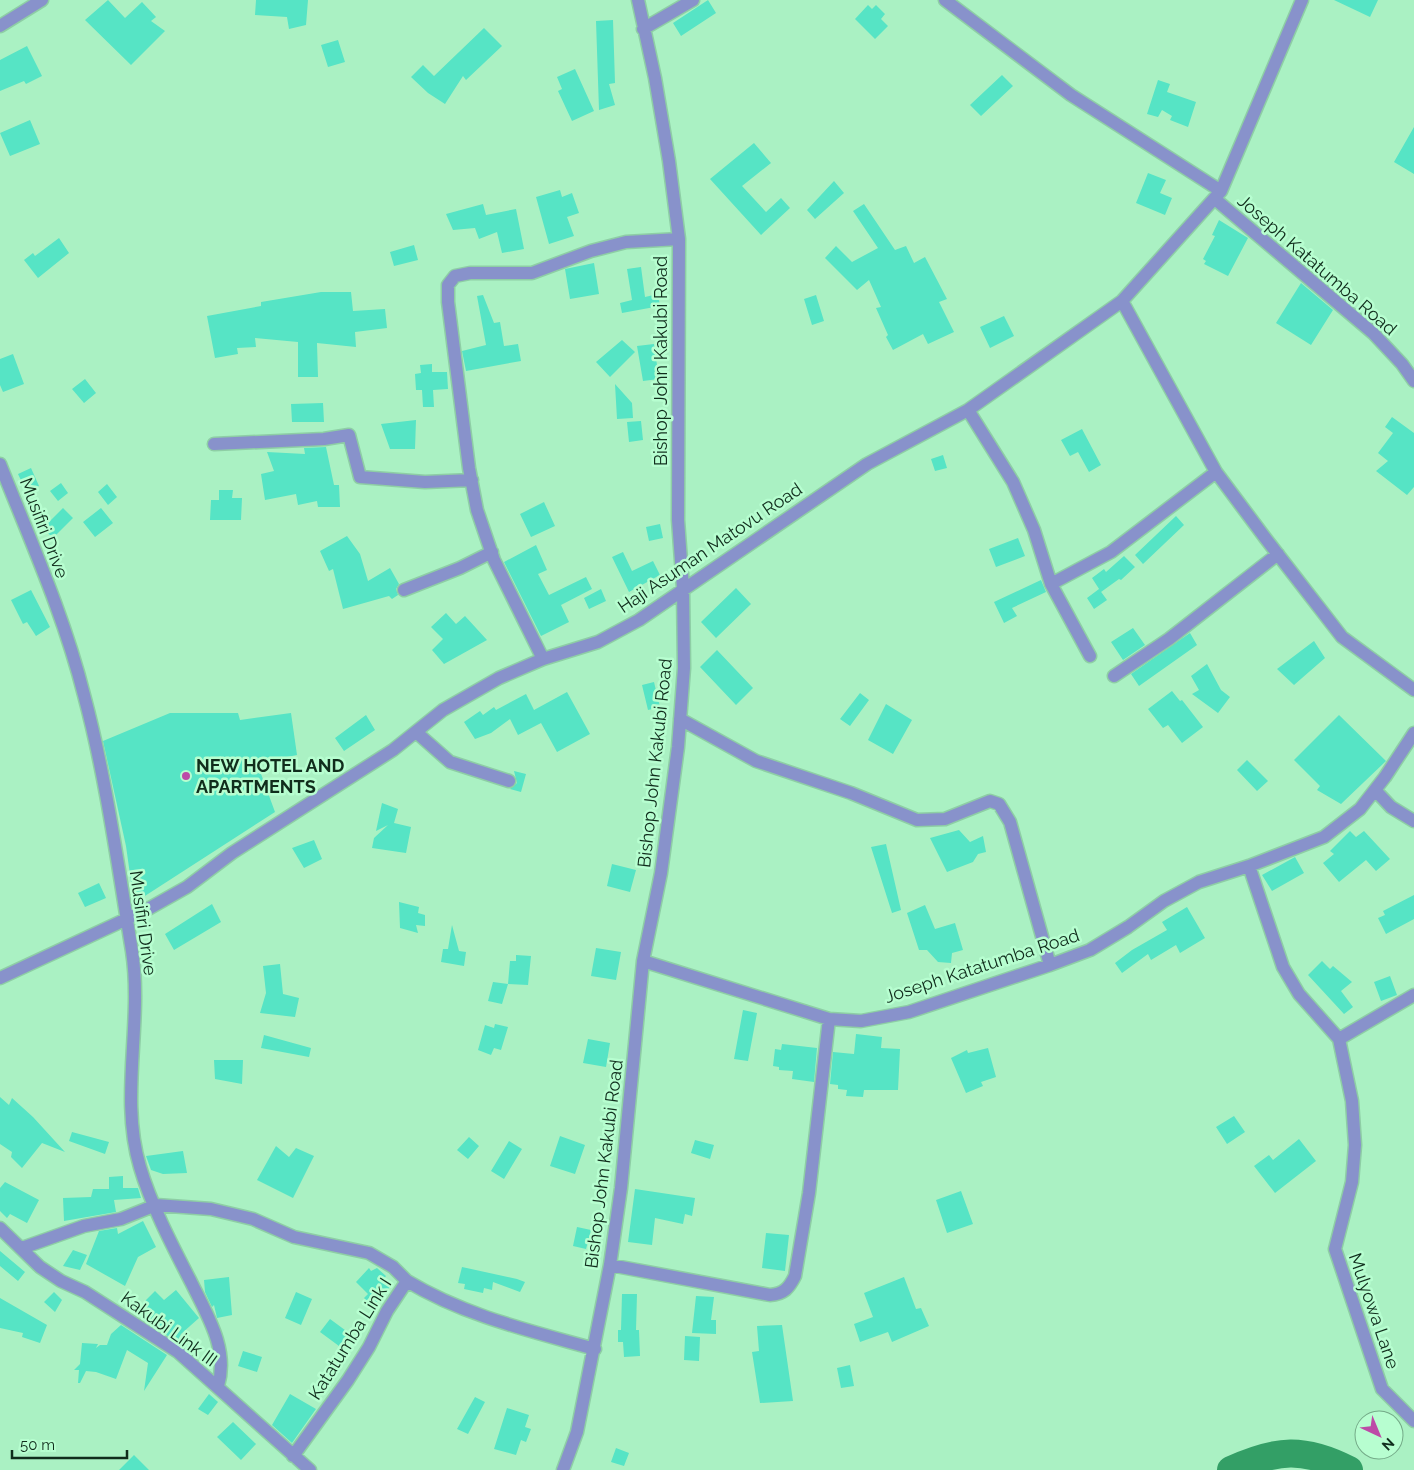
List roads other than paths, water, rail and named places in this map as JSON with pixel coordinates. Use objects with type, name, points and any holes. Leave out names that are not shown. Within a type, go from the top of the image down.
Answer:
[{"type":"street","points":[[0,26],[42,0]]},
{"type":"street","name":"Bishop John Kakubi Road","points":[[563,1470],[577,1432],[595,1349],[610,1265],[621,1188],[644,961],[661,872],[680,719],[684,668],[683,588],[678,520],[679,239],[663,124],[638,0]]},
{"type":"street","points":[[643,29],[693,0]]},
{"type":"street","name":"Joseph Katatumba Road","points":[[945,0],[1071,95],[1218,195],[1373,333],[1402,364],[1414,381]]},
{"type":"street","name":"Haji Asuman Matovu Road","points":[[0,978],[125,920],[187,887],[232,853],[393,750],[443,710],[499,678],[543,659],[598,642],[639,620],[683,588],[867,464],[968,410],[1122,301],[1218,195],[1302,0]]},
{"type":"street","points":[[543,659],[492,552],[477,510],[448,302],[448,285],[455,276],[470,273],[532,273],[591,251],[626,242],[679,239]]},
{"type":"street","points":[[1122,301],[1216,472],[1342,636],[1414,690]]},
{"type":"street","points":[[968,410],[1013,482],[1034,530],[1052,584],[1090,656]]},
{"type":"street","points":[[214,444],[324,439],[349,435],[360,477],[425,482],[472,480]]},
{"type":"street","name":"Musifiri Drive","points":[[0,464],[65,630],[85,696],[109,816],[135,981],[132,1136],[141,1170],[210,1320],[222,1356],[222,1372],[218,1386]]},
{"type":"street","points":[[1052,584],[1111,552],[1216,472]]},
{"type":"street","points":[[404,590],[460,568],[492,552]]},
{"type":"street","points":[[1114,676],[1169,639],[1278,554]]},
{"type":"street","points":[[680,719],[756,761],[850,793],[917,820],[945,819],[990,801],[999,804],[1010,822],[1050,965]]},
{"type":"street","points":[[416,732],[450,762],[509,781]]},
{"type":"street","name":"Joseph Katatumba Road","points":[[644,961],[829,1019],[861,1021],[909,1012],[1090,950],[1164,901],[1199,882],[1249,866],[1324,837],[1360,809],[1414,733]]},
{"type":"street","points":[[1375,790],[1391,806],[1414,821]]},
{"type":"street","name":"Mulyowa Lane","points":[[1249,866],[1283,967],[1299,994],[1338,1039],[1352,1101],[1355,1145],[1352,1182],[1335,1249],[1382,1389],[1414,1421]]},
{"type":"street","points":[[1338,1039],[1414,995]]},
{"type":"street","points":[[610,1265],[770,1295],[780,1294],[790,1287],[795,1276],[809,1193],[829,1019]]},
{"type":"street","points":[[22,1248],[84,1226],[121,1219],[156,1205],[219,1211],[253,1219],[294,1237],[369,1253],[393,1267],[407,1281]]},
{"type":"street","name":"Kakubi Link III","points":[[0,1228],[40,1268],[61,1281],[85,1292],[178,1352],[310,1470]]},
{"type":"street","name":"Katatumba Link I","points":[[293,1456],[359,1363],[387,1311],[407,1281],[429,1294],[501,1323],[595,1349]]},
{"type":"waterway","points":[[1231,1470],[1263,1458],[1290,1454],[1318,1457],[1349,1470]]},
{"type":"place","name":"NEW HOTEL AND APARTMENTS","points":[[186,776]]}]
